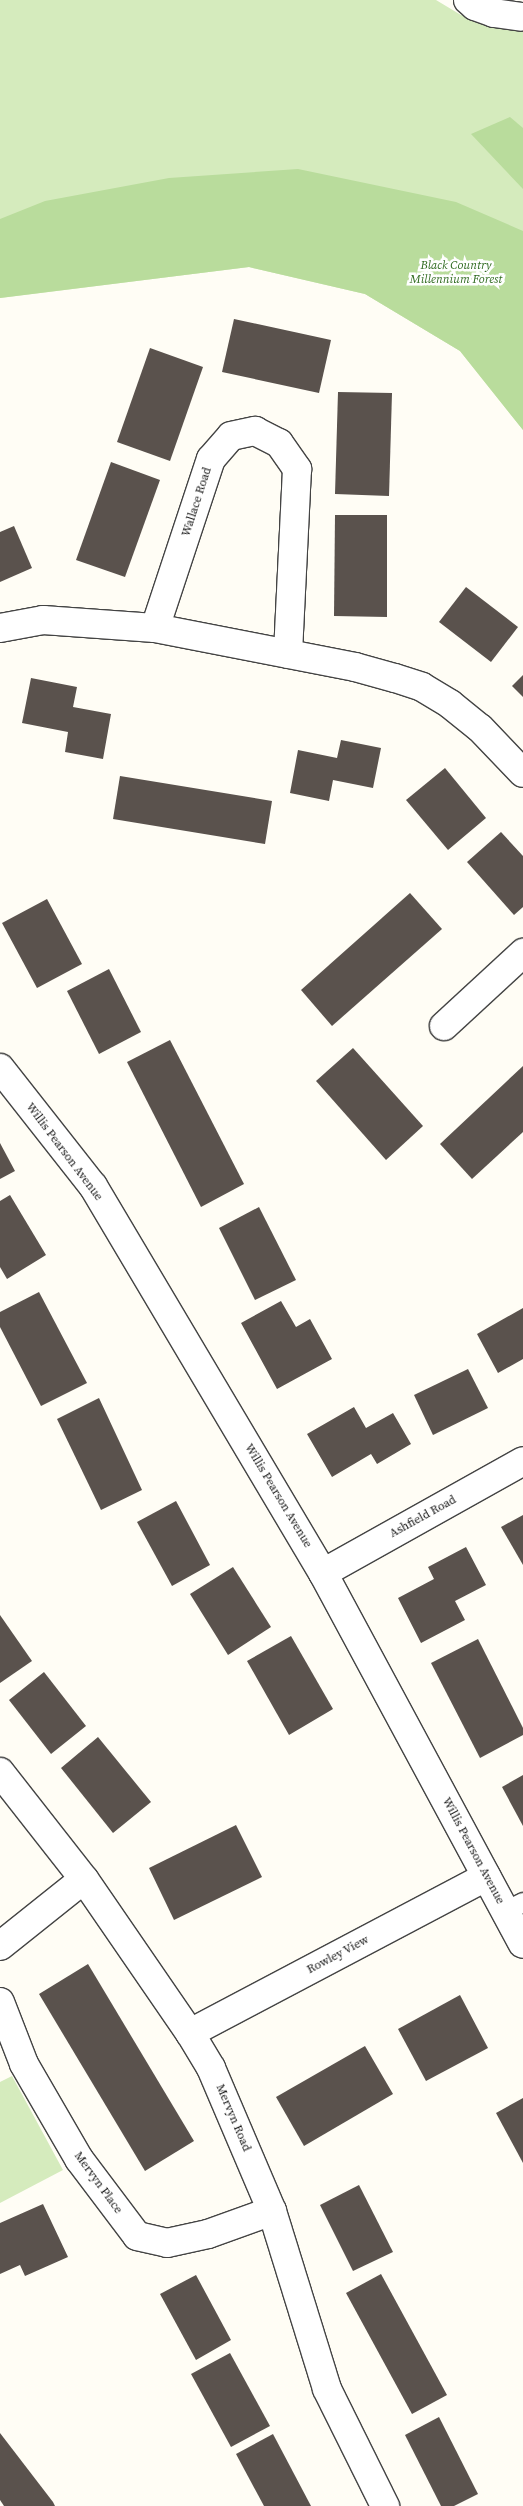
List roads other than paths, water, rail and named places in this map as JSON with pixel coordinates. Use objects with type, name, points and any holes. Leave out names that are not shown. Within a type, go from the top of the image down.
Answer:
[{"type":"street","points":[[468,0],[475,6],[494,13],[521,17]]},
{"type":"street","name":"Wallace Road","points":[[155,628],[211,459],[231,436],[255,431],[279,443],[297,469],[288,654]]},
{"type":"street","points":[[0,628],[43,620],[155,628],[355,667],[422,687],[450,704],[480,728],[523,773]]},
{"type":"street","points":[[444,1026],[523,953]]},
{"type":"street","name":"Willis Pearson Avenue","points":[[0,1068],[93,1186],[324,1572],[486,1877],[514,1907],[523,1944]]},
{"type":"street","name":"Ashfield Road","points":[[324,1572],[523,1461]]},
{"type":"street","name":"Mervyn Road","points":[[0,1772],[84,1879],[190,2033],[211,2068],[272,2211],[327,2389],[385,2506]]},
{"type":"street","name":"Rowley View","points":[[190,2033],[486,1877]]},
{"type":"street","points":[[0,1946],[84,1879]]},
{"type":"street","name":"Mervyn Place","points":[[0,2002],[24,2064],[79,2159],[138,2236],[167,2243],[208,2234],[272,2211]]},
{"type":"park label","name":"Black Country Millennium Forest","points":[[456,273]]}]
